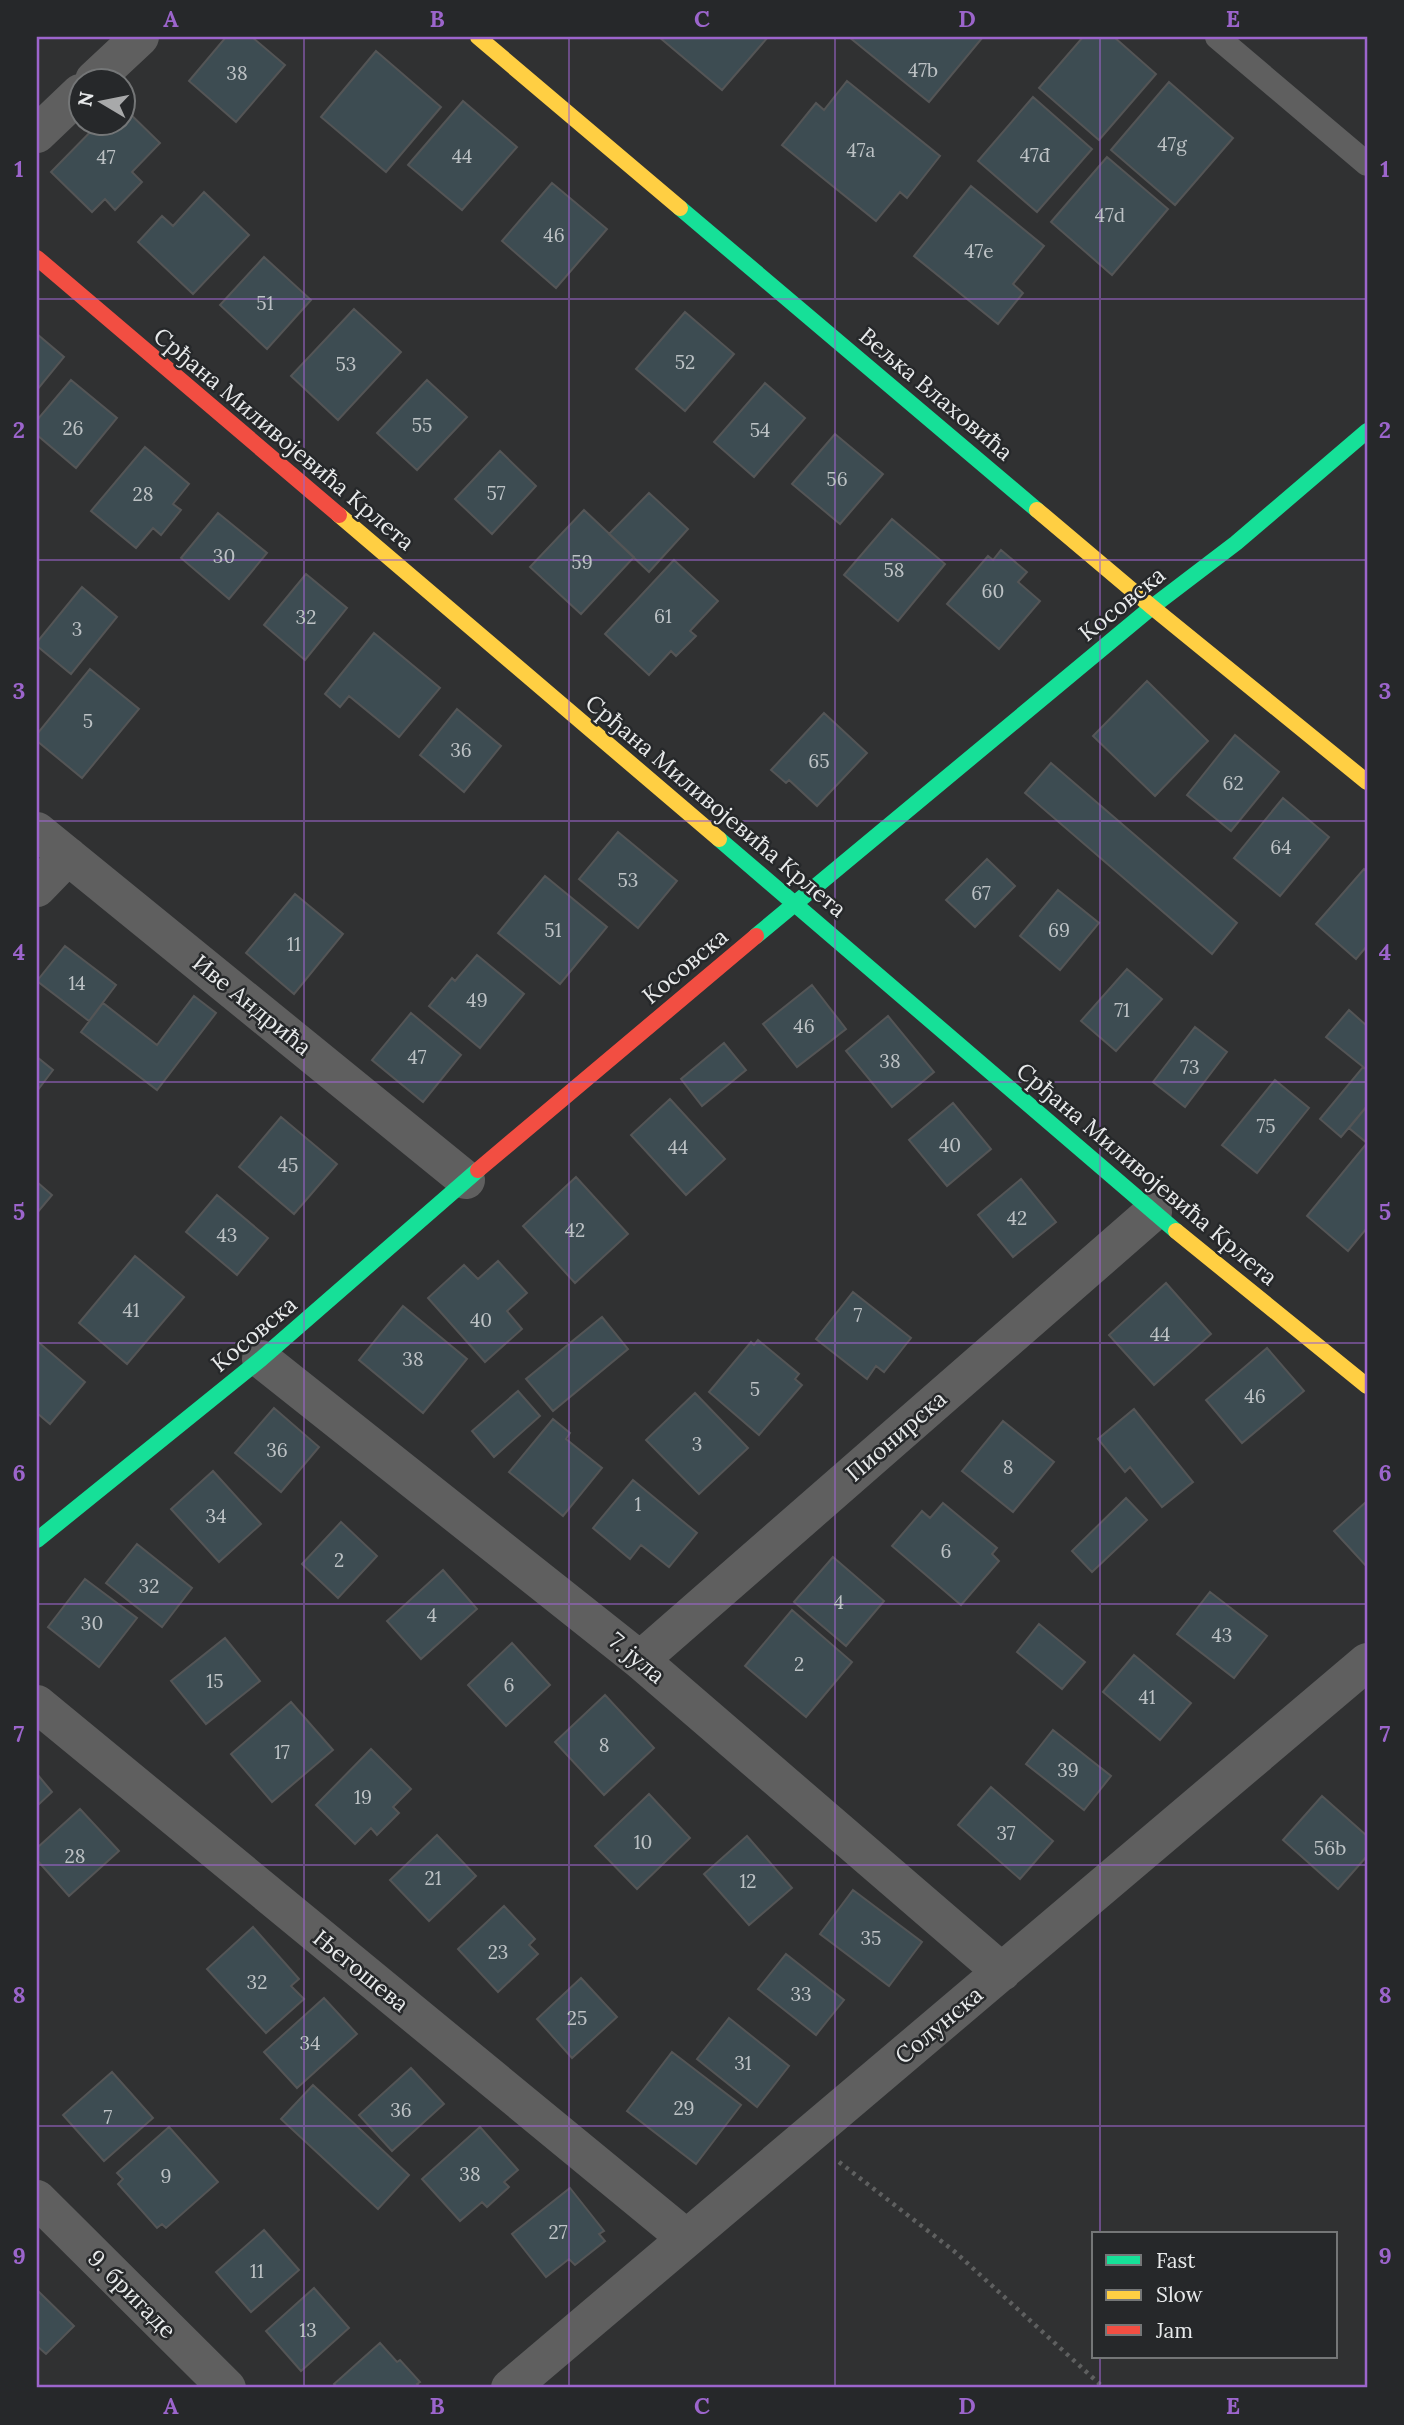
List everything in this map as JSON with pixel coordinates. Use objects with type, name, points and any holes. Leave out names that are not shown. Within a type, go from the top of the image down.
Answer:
[{"type":"street","points":[[108,66],[140,37]]},
{"type":"street","name":"Вељка Влаховића","points":[[478,37],[1152,607],[1367,782]]},
{"type":"street","points":[[37,134],[66,106]]},
{"type":"street","name":"Срђана Миливојевића Крлета","points":[[37,258],[795,903],[1153,1212],[1367,1386]]},
{"type":"street","name":"Косовска","points":[[37,1540],[261,1359],[466,1180],[795,903],[1152,607],[1236,543],[1367,431]]},
{"type":"street","name":"Иве Андрића","points":[[37,831],[466,1180]]},
{"type":"street","points":[[37,888],[68,856]]},
{"type":"street","name":"Пионирска","points":[[640,1660],[1153,1212]]},
{"type":"street","name":"7. јула","points":[[261,1359],[640,1660],[1002,1972]]},
{"type":"street","name":"Солунска","points":[[511,2388],[1367,1662]]},
{"type":"street","name":"Његошева","points":[[37,1704],[686,2238]]},
{"type":"street","name":"9. бригаде","points":[[37,2199],[227,2388]]},
{"type":"lane","points":[[1217,37],[1367,164]]},
{"type":"path","points":[[807,2137],[954,2251],[1104,2388]]},
{"type":"building","points":[[226,37],[252,37],[285,65],[236,122],[189,81]]},
{"type":"building","points":[[659,37],[768,37],[722,90]]},
{"type":"building","points":[[849,37],[983,37],[929,102]]},
{"type":"building","points":[[1083,37],[1114,37],[1156,74],[1099,140],[1039,88]]},
{"type":"building","points":[[376,51],[441,107],[386,172],[321,117]]},
{"type":"building","points":[[847,81],[940,156],[907,198],[900,192],[876,221],[782,145],[816,103],[824,110]]},
{"type":"building","points":[[1169,82],[1233,138],[1175,205],[1111,150]]},
{"type":"building","points":[[1033,97],[1092,149],[1037,212],[978,161]]},
{"type":"building","points":[[463,101],[517,147],[462,210],[408,165]]},
{"type":"building","points":[[136,120],[160,143],[132,172],[142,182],[115,210],[105,199],[92,212],[51,172],[86,136],[136,136]]},
{"type":"building","points":[[1107,157],[1168,209],[1112,275],[1051,222]]},
{"type":"building","points":[[552,183],[607,229],[556,288],[502,241]]},
{"type":"building","points":[[971,186],[1044,246],[1013,284],[1023,293],[998,324],[914,256]]},
{"type":"building","points":[[204,192],[249,235],[193,294],[138,242],[162,216],[173,226]]},
{"type":"building","points":[[264,257],[311,300],[267,349],[220,305]]},
{"type":"building","points":[[354,309],[401,352],[338,420],[291,376]]},
{"type":"building","points":[[685,312],[734,354],[685,411],[636,369]]},
{"type":"building","points":[[37,334],[64,357],[37,390]]},
{"type":"building","points":[[71,380],[117,418],[76,468],[37,435],[37,420]]},
{"type":"building","points":[[427,380],[467,417],[417,470],[377,433]]},
{"type":"building","points":[[765,383],[805,418],[754,477],[714,442]]},
{"type":"building","points":[[835,434],[883,474],[840,524],[792,484]]},
{"type":"building","points":[[145,447],[189,484],[173,504],[181,510],[161,535],[153,528],[136,548],[91,511]]},
{"type":"building","points":[[500,451],[536,486],[492,534],[455,499]]},
{"type":"building","points":[[649,493],[688,529],[649,572],[609,534]]},
{"type":"building","points":[[584,510],[634,557],[581,614],[530,567]]},
{"type":"building","points":[[218,513],[267,553],[229,599],[181,558]]},
{"type":"building","points":[[892,519],[945,564],[898,621],[844,575]]},
{"type":"building","points":[[1001,550],[1027,572],[1018,582],[1040,601],[999,649],[947,604],[988,556],[993,560]]},
{"type":"building","points":[[674,560],[718,601],[690,631],[696,636],[676,656],[671,651],[649,675],[605,634]]},
{"type":"building","points":[[306,574],[347,608],[305,660],[264,625]]},
{"type":"building","points":[[82,587],[117,617],[71,674],[37,646],[37,642]]},
{"type":"building","points":[[374,633],[440,688],[399,737],[349,696],[340,707],[325,694]]},
{"type":"building","points":[[90,669],[139,709],[82,778],[37,741],[37,734]]},
{"type":"building","points":[[1147,681],[1208,741],[1155,796],[1093,736]]},
{"type":"building","points":[[457,709],[501,746],[464,792],[420,755]]},
{"type":"building","points":[[824,713],[867,753],[817,806],[789,780],[786,783],[771,770]]},
{"type":"building","points":[[1235,735],[1279,772],[1231,831],[1187,795]]},
{"type":"building","points":[[1051,763],[1237,923],[1212,954],[1025,793]]},
{"type":"building","points":[[1283,798],[1329,837],[1280,896],[1234,858]]},
{"type":"building","points":[[618,832],[677,881],[638,928],[579,879]]},
{"type":"building","points":[[987,859],[1015,886],[975,927],[946,900]]},
{"type":"building","points":[[1364,869],[1367,872],[1367,946],[1356,959],[1316,924]]},
{"type":"building","points":[[545,876],[607,927],[560,984],[498,933]]},
{"type":"building","points":[[1058,890],[1099,923],[1060,970],[1020,936]]},
{"type":"building","points":[[295,894],[343,934],[294,994],[246,953]]},
{"type":"building","points":[[65,946],[116,985],[89,1021],[37,981]]},
{"type":"building","points":[[477,955],[524,994],[480,1048],[429,1006],[452,978],[455,981]]},
{"type":"building","points":[[1127,969],[1162,999],[1116,1051],[1081,1021]]},
{"type":"building","points":[[812,985],[846,1029],[797,1067],[763,1024]]},
{"type":"building","points":[[194,996],[216,1013],[157,1090],[81,1032],[103,1003],[157,1045]]},
{"type":"building","points":[[1349,1010],[1367,1026],[1367,1070],[1326,1037]]},
{"type":"building","points":[[411,1013],[461,1055],[423,1102],[372,1060]]},
{"type":"building","points":[[888,1016],[934,1072],[892,1107],[846,1051]]},
{"type":"building","points":[[1195,1027],[1227,1052],[1185,1107],[1153,1082]]},
{"type":"building","points":[[724,1043],[746,1070],[702,1106],[681,1079]]},
{"type":"building","points":[[37,1057],[53,1070],[37,1091]]},
{"type":"building","points":[[1363,1067],[1367,1070],[1367,1106],[1341,1137],[1320,1119]]},
{"type":"building","points":[[1275,1080],[1309,1108],[1257,1173],[1222,1145]]},
{"type":"building","points":[[670,1099],[725,1159],[686,1195],[631,1135]]},
{"type":"building","points":[[953,1103],[991,1149],[947,1186],[909,1140]]},
{"type":"building","points":[[1367,1106],[1367,1143],[1349,1128]]},
{"type":"building","points":[[281,1117],[337,1164],[294,1214],[239,1167]]},
{"type":"building","points":[[1367,1143],[1367,1228],[1348,1251],[1307,1216]]},
{"type":"building","points":[[576,1177],[628,1234],[575,1283],[523,1226]]},
{"type":"building","points":[[1021,1179],[1056,1222],[1013,1257],[978,1215]]},
{"type":"building","points":[[37,1182],[52,1195],[37,1213]]},
{"type":"building","points":[[217,1195],[268,1238],[237,1275],[186,1232]]},
{"type":"building","points":[[135,1256],[184,1297],[127,1364],[79,1323]]},
{"type":"building","points":[[498,1261],[527,1293],[507,1311],[522,1329],[485,1362],[428,1298],[464,1265],[478,1279]]},
{"type":"building","points":[[1166,1283],[1211,1334],[1154,1385],[1109,1335]]},
{"type":"building","points":[[853,1292],[911,1338],[884,1372],[876,1366],[867,1379],[816,1339]]},
{"type":"building","points":[[403,1306],[467,1359],[423,1413],[359,1360]]},
{"type":"building","points":[[602,1317],[628,1349],[553,1411],[526,1379]]},
{"type":"building","points":[[758,1340],[799,1374],[795,1379],[802,1385],[759,1435],[709,1392],[751,1342],[754,1345]]},
{"type":"building","points":[[37,1341],[85,1382],[50,1424],[37,1413]]},
{"type":"building","points":[[1267,1348],[1304,1391],[1242,1443],[1206,1400]]},
{"type":"building","points":[[518,1391],[540,1416],[494,1457],[472,1431]]},
{"type":"building","points":[[695,1393],[748,1448],[699,1494],[646,1440]]},
{"type":"building","points":[[274,1408],[319,1447],[281,1492],[235,1453]]},
{"type":"building","points":[[1134,1409],[1193,1482],[1162,1507],[1130,1467],[1125,1472],[1098,1439]]},
{"type":"building","points":[[553,1419],[570,1433],[566,1439],[602,1468],[563,1516],[509,1472]]},
{"type":"building","points":[[1003,1421],[1054,1462],[1013,1512],[962,1471]]},
{"type":"building","points":[[213,1471],[261,1524],[219,1562],[171,1509]]},
{"type":"building","points":[[633,1480],[697,1533],[669,1567],[641,1545],[630,1559],[593,1528]]},
{"type":"building","points":[[1126,1498],[1147,1520],[1092,1572],[1072,1551]]},
{"type":"building","points":[[1367,1501],[1367,1567],[1334,1531]]},
{"type":"building","points":[[943,1503],[997,1548],[992,1554],[999,1561],[961,1605],[892,1546],[922,1511],[930,1518]]},
{"type":"building","points":[[341,1522],[377,1556],[338,1598],[302,1564]]},
{"type":"building","points":[[137,1544],[192,1588],[162,1627],[106,1583]]},
{"type":"building","points":[[833,1557],[884,1601],[846,1646],[794,1602]]},
{"type":"building","points":[[443,1570],[477,1609],[421,1659],[387,1621]]},
{"type":"building","points":[[85,1579],[137,1618],[99,1667],[48,1627]]},
{"type":"building","points":[[1210,1592],[1267,1636],[1234,1678],[1177,1634]]},
{"type":"building","points":[[792,1610],[852,1662],[806,1717],[745,1666]]},
{"type":"building","points":[[1039,1624],[1085,1662],[1062,1689],[1017,1652]]},
{"type":"building","points":[[225,1638],[260,1681],[206,1724],[171,1681]]},
{"type":"building","points":[[512,1643],[550,1685],[506,1726],[468,1685]]},
{"type":"building","points":[[1134,1655],[1191,1703],[1160,1740],[1103,1692]]},
{"type":"building","points":[[605,1695],[654,1748],[604,1795],[555,1742]]},
{"type":"building","points":[[291,1702],[333,1750],[272,1802],[231,1754]]},
{"type":"building","points":[[1053,1730],[1111,1776],[1084,1810],[1026,1764]]},
{"type":"building","points":[[371,1749],[411,1789],[393,1807],[399,1813],[377,1835],[371,1828],[355,1844],[316,1805]]},
{"type":"building","points":[[37,1774],[52,1792],[37,1806]]},
{"type":"building","points":[[991,1787],[1053,1841],[1020,1879],[958,1825]]},
{"type":"building","points":[[649,1794],[690,1838],[637,1889],[595,1846]]},
{"type":"building","points":[[1322,1796],[1367,1836],[1367,1856],[1338,1889],[1283,1840]]},
{"type":"building","points":[[80,1809],[119,1851],[69,1896],[37,1860],[37,1848]]},
{"type":"building","points":[[437,1835],[476,1876],[429,1921],[390,1880]]},
{"type":"building","points":[[747,1836],[792,1888],[749,1925],[704,1874]]},
{"type":"building","points":[[853,1890],[922,1942],[889,1986],[820,1934]]},
{"type":"building","points":[[504,1906],[535,1939],[529,1945],[538,1954],[498,1992],[458,1949]]},
{"type":"building","points":[[253,1927],[299,1979],[291,1986],[304,1999],[266,2033],[207,1969]]},
{"type":"building","points":[[786,1954],[844,2000],[816,2035],[758,1989]]},
{"type":"building","points":[[581,1978],[617,2017],[572,2058],[537,2019]]},
{"type":"building","points":[[324,1998],[357,2034],[297,2088],[264,2052]]},
{"type":"building","points":[[729,2018],[789,2066],[757,2107],[697,2059]]},
{"type":"building","points":[[672,2052],[741,2105],[696,2164],[627,2111]]},
{"type":"building","points":[[411,2068],[444,2104],[392,2151],[359,2115]]},
{"type":"building","points":[[112,2072],[153,2118],[104,2161],[63,2115]]},
{"type":"building","points":[[313,2085],[409,2175],[378,2209],[281,2119]]},
{"type":"building","points":[[169,2127],[218,2182],[166,2228],[162,2224],[157,2228],[118,2184],[123,2179],[117,2173]]},
{"type":"building","points":[[480,2127],[518,2170],[504,2182],[509,2187],[487,2207],[482,2202],[460,2221],[422,2179]]},
{"type":"building","points":[[570,2188],[604,2231],[599,2234],[605,2241],[575,2265],[569,2259],[546,2277],[512,2234]]},
{"type":"building","points":[[264,2230],[299,2270],[251,2312],[216,2272]]},
{"type":"building","points":[[314,2288],[349,2328],[301,2371],[266,2331]]},
{"type":"building","points":[[37,2290],[74,2326],[46,2354],[37,2346]]},
{"type":"building","points":[[380,2343],[397,2362],[400,2360],[420,2382],[417,2384],[421,2388],[338,2388],[334,2384]]},
{"type":"traffic: fast","points":[[680,208],[1037,510]]},
{"type":"traffic: fast","points":[[756,936],[1152,607],[1236,543],[1367,431]]},
{"type":"traffic: fast","points":[[719,839],[1176,1231]]},
{"type":"traffic: fast","points":[[37,1540],[261,1359],[478,1170]]},
{"type":"traffic: slow","points":[[478,37],[680,208]]},
{"type":"traffic: slow","points":[[1037,510],[1367,782]]},
{"type":"traffic: slow","points":[[339,515],[719,839]]},
{"type":"traffic: slow","points":[[1176,1231],[1367,1386]]},
{"type":"traffic: jam","points":[[37,258],[339,515]]},
{"type":"traffic: jam","points":[[478,1170],[756,936]]}]
